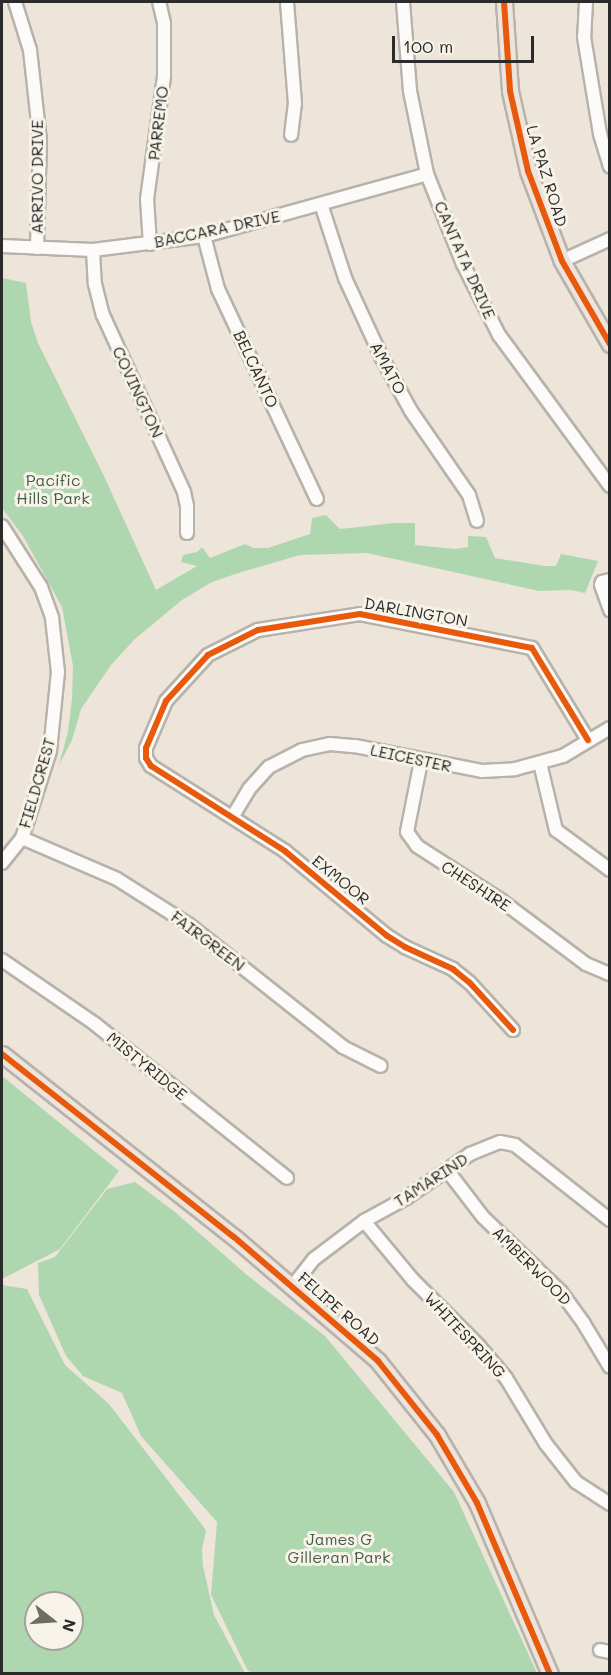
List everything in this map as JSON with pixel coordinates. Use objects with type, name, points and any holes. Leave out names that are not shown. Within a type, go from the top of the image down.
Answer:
[{"type":"main road","name":"LA PAZ ROAD","points":[[504,2],[508,76],[517,129],[539,207],[562,261],[609,344]]},
{"type":"main road","name":"FELIPE ROAD","points":[[2,1054],[234,1237],[378,1361],[437,1435],[477,1503],[550,1674]]},
{"type":"street","name":"ARRIVO DRIVE","points":[[15,2],[30,51],[40,140],[37,248]]},
{"type":"street","name":"PARREMO","points":[[150,244],[147,199],[164,76],[164,23],[159,2]]},
{"type":"street","points":[[287,2],[295,103],[291,135]]},
{"type":"street","name":"CANTATA DRIVE","points":[[403,2],[410,91],[427,174],[463,264],[499,335],[609,486]]},
{"type":"street","points":[[586,2],[584,37],[600,134],[609,167]]},
{"type":"street","name":"BACCARA DRIVE","points":[[2,246],[93,250],[204,236],[427,174]]},
{"type":"street","name":"AMATO","points":[[321,204],[345,278],[382,358],[411,411],[469,495],[477,521]]},
{"type":"street","name":"BELCANTO","points":[[204,236],[218,289],[317,499]]},
{"type":"street","points":[[562,261],[609,239]]},
{"type":"street","name":"COVINGTON","points":[[93,250],[95,284],[103,315],[184,492],[188,506],[187,532]]},
{"type":"street","name":"FIELDCREST","points":[[2,528],[41,587],[52,618],[58,653],[58,692],[50,751],[22,838]]},
{"type":"street","points":[[605,583],[609,610]]},
{"type":"street","name":"DARLINGTON","points":[[146,758],[151,733],[166,701],[208,655],[258,630],[360,614],[532,648],[588,740]]},
{"type":"street","name":"LEICESTER","points":[[233,816],[249,789],[269,767],[302,750],[330,744],[355,746],[421,761],[482,771],[514,769],[563,756],[609,728]]},
{"type":"street","name":"EXMOOR","points":[[146,758],[151,766],[285,851],[386,935],[405,947],[453,969],[470,983],[513,1030]]},
{"type":"street","name":"CHESHIRE","points":[[421,761],[407,832],[417,846],[502,901],[586,964],[609,974]]},
{"type":"street","points":[[540,763],[556,830],[609,870]]},
{"type":"street","points":[[2,863],[22,838]]},
{"type":"street","name":"FAIRGREEN","points":[[22,838],[117,879],[188,924],[343,1047],[381,1066]]},
{"type":"street","name":"MISTYRIDGE","points":[[2,960],[36,981],[95,1024],[287,1178]]},
{"type":"street","name":"TAMARIND","points":[[292,1287],[314,1259],[364,1221],[406,1198],[470,1154],[500,1142],[515,1145],[609,1220]]},
{"type":"street","name":"AMBERWOOD","points":[[447,1170],[483,1217],[561,1292],[584,1324],[609,1367]]},
{"type":"street","name":"WHITESPRING","points":[[364,1221],[413,1280],[479,1346],[506,1378],[546,1444],[576,1482],[609,1504]]},
{"type":"green space","name":"Pacific Hills Park","points":[[2,278],[26,283],[31,322],[38,343],[103,474],[156,590],[197,566],[181,562],[183,555],[197,552],[202,547],[210,558],[245,544],[253,548],[268,548],[310,534],[312,518],[326,515],[340,529],[415,523],[415,545],[455,549],[468,547],[468,536],[486,537],[495,558],[545,566],[556,566],[561,554],[598,561],[585,593],[571,590],[539,591],[367,553],[300,555],[235,574],[210,583],[182,600],[135,639],[111,665],[81,709],[72,740],[59,765],[68,732],[73,666],[62,607],[23,536],[2,508]]},
{"type":"green space","points":[[2,1076],[119,1171],[60,1249],[2,1279]]},
{"type":"green space","name":"James G Gilleran Park","points":[[135,1182],[175,1212],[247,1275],[325,1336],[454,1492],[537,1673],[259,1674],[248,1671],[211,1595],[217,1522],[141,1436],[122,1393],[83,1376],[66,1356],[39,1295],[38,1263],[55,1257],[107,1189]]},
{"type":"green space","points":[[2,1285],[27,1289],[65,1365],[109,1404],[206,1530],[202,1549],[203,1566],[214,1615],[245,1673],[2,1673]]},
{"type":"cycle path","points":[[504,2],[510,91],[528,171],[562,261],[610,344]]},
{"type":"cycle path","points":[[513,1030],[470,983],[453,969],[405,947],[386,935],[285,851],[151,766],[146,758],[146,748],[166,701],[208,655],[258,630],[360,614],[532,648],[588,740]]},
{"type":"cycle path","points":[[2,1054],[234,1237],[378,1361],[437,1435],[477,1503],[550,1674]]}]
